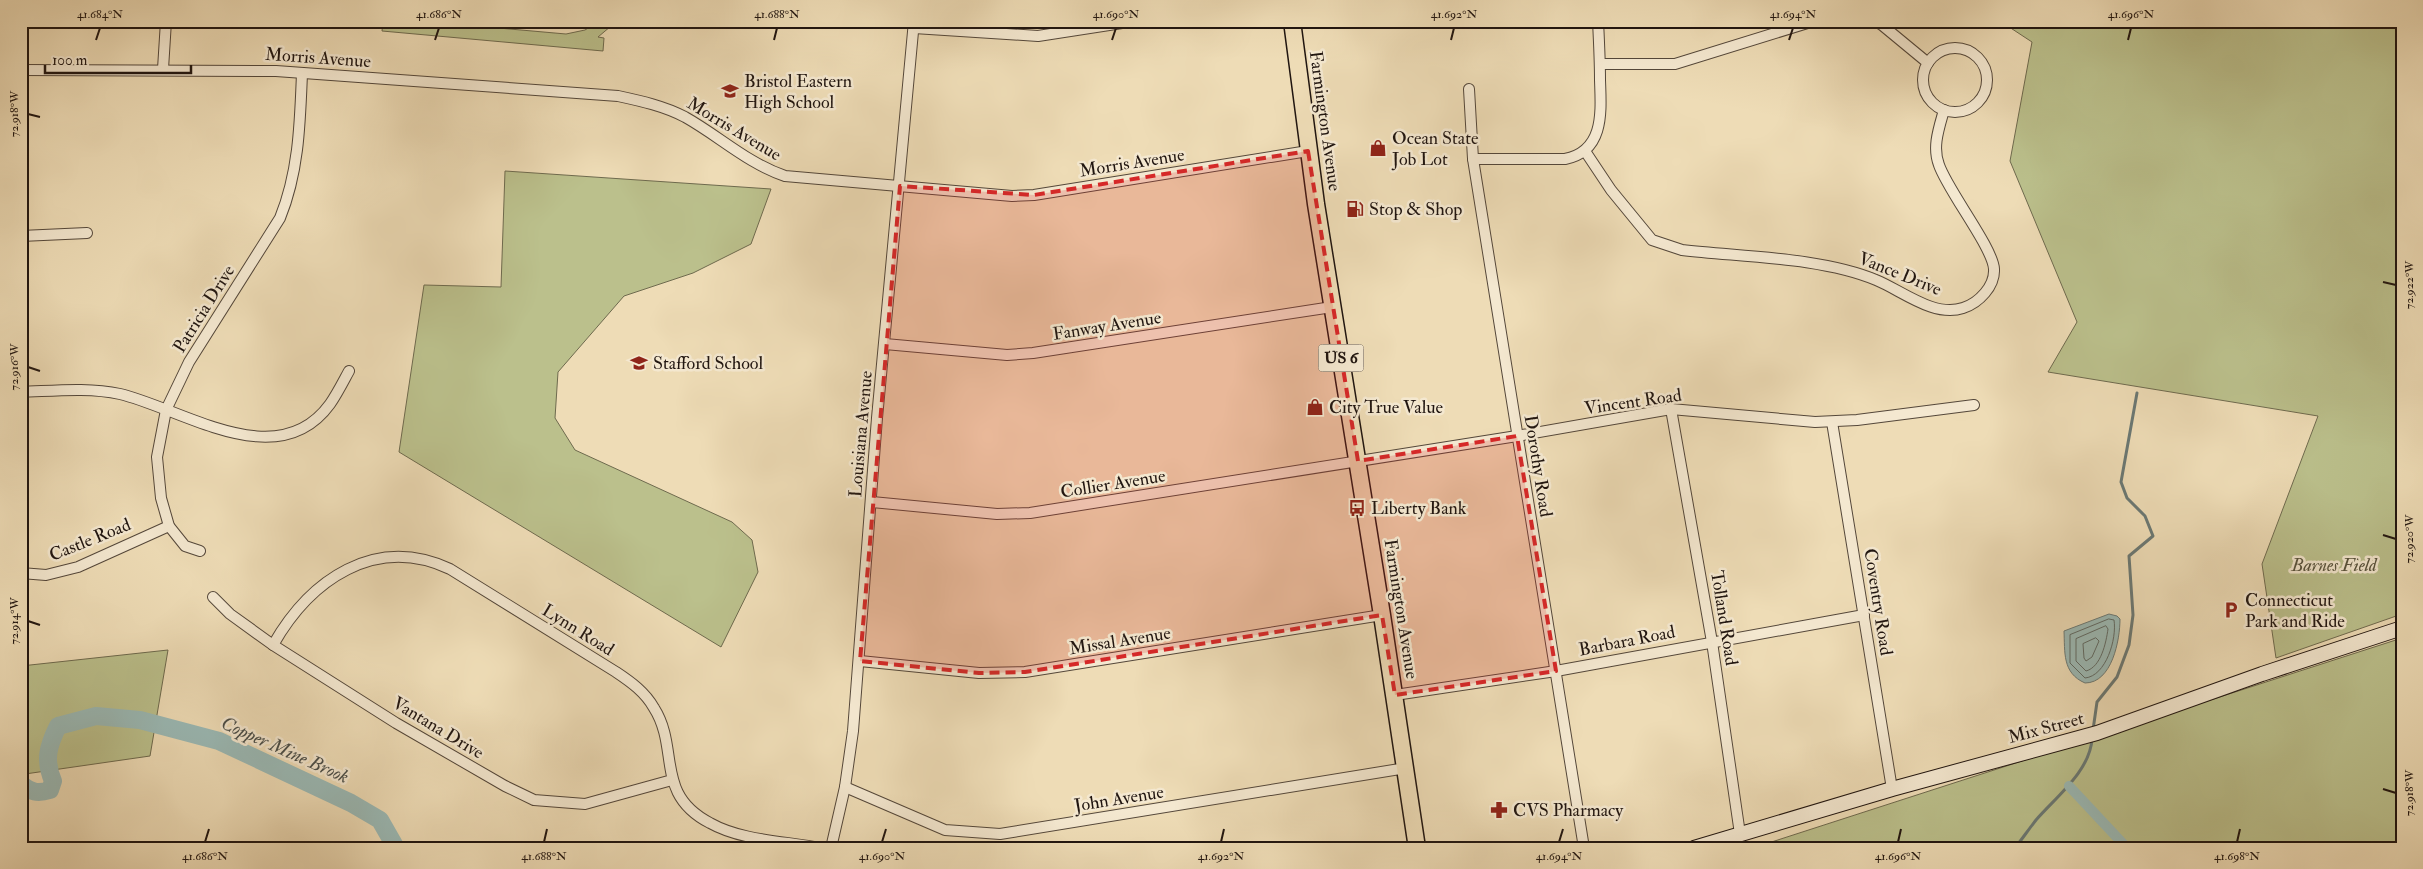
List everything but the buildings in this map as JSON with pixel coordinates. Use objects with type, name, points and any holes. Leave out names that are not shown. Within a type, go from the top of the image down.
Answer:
[{"type":"highway","name":"Farmington Avenue","points":[[1292,21],[1308,151],[1395,695],[1417,848]]},
{"type":"main road","name":"Mix Street","points":[[1694,848],[1892,788],[2093,735],[2262,674],[2402,628]]},
{"type":"street","points":[[163,69],[166,21]]},
{"type":"street","points":[[914,25],[1038,36],[1135,21]]},
{"type":"street","points":[[1473,159],[1565,158],[1585,151],[1599,127],[1600,64],[1598,21]]},
{"type":"street","points":[[1600,64],[1675,64],[1814,21]]},
{"type":"street","points":[[1874,21],[1882,25],[1928,63]]},
{"type":"street","name":"Louisiana Avenue","points":[[831,848],[845,787],[860,660],[885,344],[914,25]]},
{"type":"street","points":[[1962,49],[1971,52],[1985,68],[1986,88],[1975,105],[1956,112],[1944,110],[1929,99],[1925,90],[1924,81],[1928,63],[1943,51],[1962,49]]},
{"type":"street","name":"Morris Avenue","points":[[21,70],[163,69],[302,73],[618,96],[672,111],[698,125],[764,169],[784,176],[1012,196],[1034,195],[1308,151]]},
{"type":"street","name":"Patricia Drive","points":[[200,551],[185,546],[168,526],[161,498],[157,457],[166,410],[189,362],[280,218],[289,196],[298,147],[302,73]]},
{"type":"street","name":"Dorothy Road","points":[[1469,88],[1473,159],[1584,848]]},
{"type":"street","name":"Vance Drive","points":[[1585,151],[1611,190],[1643,230],[1652,240],[1663,246],[1682,250],[1815,264],[1848,271],[1875,280],[1934,307],[1950,310],[1964,308],[1980,299],[1989,287],[1994,269],[1988,253],[1960,206],[1939,165],[1935,148],[1944,110]]},
{"type":"street","points":[[21,236],[87,233]]},
{"type":"street","name":"Fanway Avenue","points":[[885,344],[1007,355],[1033,353],[1332,307]]},
{"type":"street","points":[[21,392],[101,391],[120,394],[219,429],[248,437],[285,435],[309,424],[329,405],[349,371]]},
{"type":"street","name":"Vincent Road","points":[[1358,461],[1671,409],[1832,422],[1974,405]]},
{"type":"street","name":"Tolland Road","points":[[1671,409],[1712,642],[1740,834]]},
{"type":"street","name":"Coventry Road","points":[[1832,422],[1892,788]]},
{"type":"street","name":"Collier Avenue","points":[[872,502],[997,514],[1030,513],[1358,461]]},
{"type":"street","name":"Castle Road","points":[[21,573],[46,575],[78,567],[168,526]]},
{"type":"street","name":"Lynn Road","points":[[273,645],[301,604],[340,573],[361,562],[391,556],[412,556],[430,560],[450,569],[591,657],[642,692],[654,708],[661,722],[672,780],[686,804],[711,824],[749,836],[821,848]]},
{"type":"street","name":"Vantana Drive","points":[[213,597],[230,614],[273,645],[396,723],[505,786],[534,800],[585,804],[672,780]]},
{"type":"street","name":"Missal Avenue","points":[[860,660],[979,673],[1025,672],[1382,615]]},
{"type":"street","name":"Barbara Road","points":[[1395,695],[1556,671],[1864,615]]},
{"type":"street","name":"John Avenue","points":[[845,787],[945,830],[1000,834],[1406,768]]},
{"type":"highlighted area","points":[[1308,151],[1358,461],[1517,436],[1556,671],[1395,695],[1382,615],[1025,672],[979,673],[860,661],[900,186],[1034,195]]},
{"type":"green space","points":[[319,21],[369,21],[368,28]]},
{"type":"green space","points":[[383,21],[440,21],[453,24],[566,34],[585,30],[599,21],[617,21],[598,37],[604,38],[603,51],[382,31]]},
{"type":"green space","name":"Barnes Field","points":[[2000,21],[2402,21],[2402,614],[2276,658],[2262,564],[2318,416],[2048,372],[2077,322],[2010,161],[2032,42]]},
{"type":"green space","points":[[505,171],[771,189],[751,244],[693,273],[624,296],[558,372],[555,418],[575,450],[732,522],[752,540],[758,572],[721,647],[399,452],[424,285],[501,287]]},
{"type":"green space","points":[[2402,638],[2402,848],[1753,848]]},
{"type":"green space","points":[[168,650],[150,756],[25,774],[28,848],[21,848],[21,666]]},
{"type":"water","points":[[2109,614],[2120,619],[2120,628],[2113,659],[2102,676],[2094,681],[2085,683],[2072,674],[2066,661],[2064,631]]},
{"type":"waterway","points":[[2093,730],[2097,702],[2117,677],[2129,645],[2133,615],[2129,556],[2153,536],[2145,516],[2127,498],[2121,482],[2137,393]]},
{"type":"waterway","name":"Copper Mine Brook","points":[[21,784],[34,792],[50,790],[53,781],[50,773],[48,753],[58,726],[96,716],[140,720],[219,741],[351,803],[380,820],[396,848]]},
{"type":"waterway","points":[[2015,848],[2036,820],[2079,773],[2090,751],[2092,739]]},
{"type":"waterway","points":[[2069,786],[2127,848]]},
{"type":"place","name":"Bristol Eastern High School","points":[[730,91]]},
{"type":"place","name":"Ocean State Job Lot","points":[[1378,148]]},
{"type":"place","name":"Stop & Shop","points":[[1355,209]]},
{"type":"place","name":"Stafford School","points":[[639,363]]},
{"type":"place","name":"City True Value","points":[[1315,407]]},
{"type":"place","name":"Liberty Bank","points":[[1357,508]]},
{"type":"place","name":"Connecticut Park and Ride","points":[[2231,610]]},
{"type":"place","name":"CVS Pharmacy","points":[[1499,810]]}]
